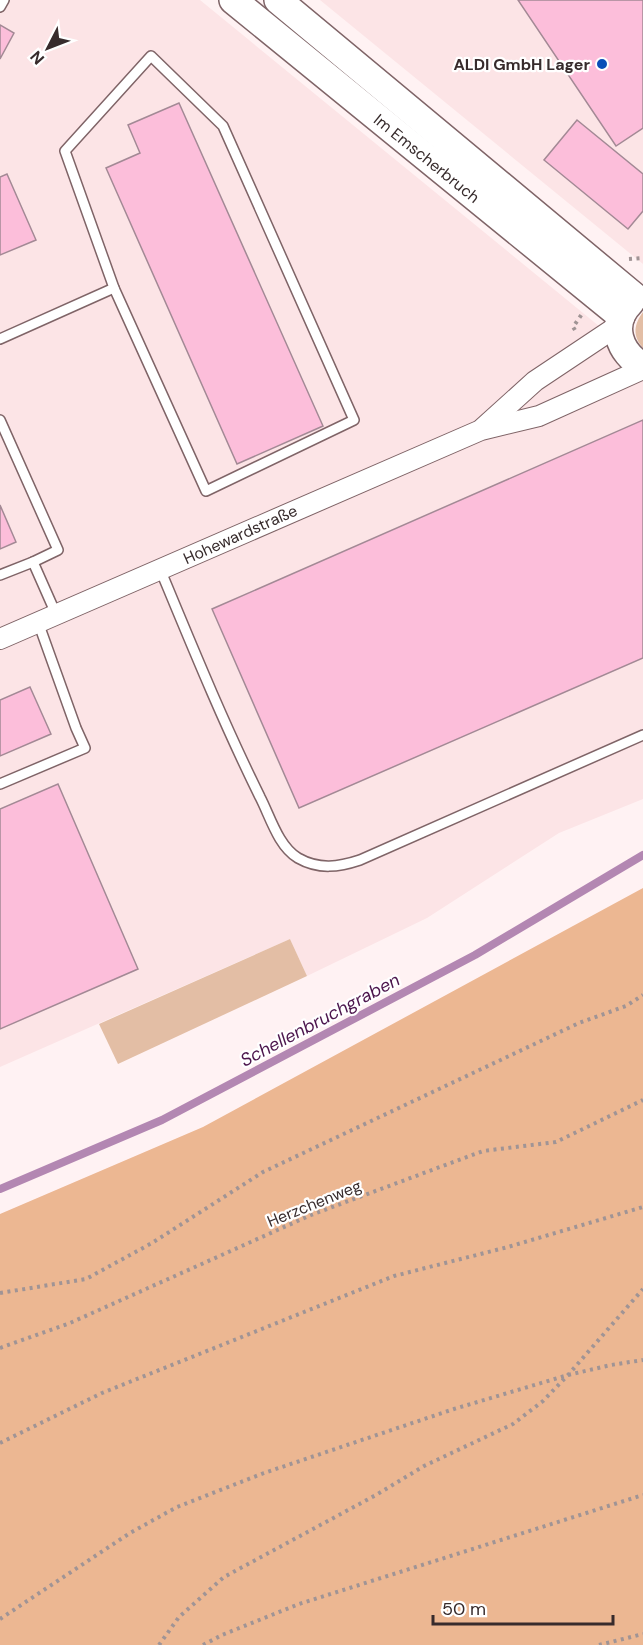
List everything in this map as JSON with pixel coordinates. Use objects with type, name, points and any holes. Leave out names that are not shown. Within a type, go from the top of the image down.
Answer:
[{"type":"main road","name":"Im Emscherbruch","points":[[233,0],[630,308]]},
{"type":"main road","name":"Im Emscherbruch","points":[[278,0],[630,308]]},
{"type":"main road","points":[[630,308],[620,339],[625,352],[643,368]]},
{"type":"street","name":"Hohewardstraße","points":[[481,430],[535,381],[630,308]]},
{"type":"street","name":"Hohewardstraße","points":[[0,639],[481,430],[539,416],[643,368]]},
{"type":"lane","points":[[0,7],[4,0]]},
{"type":"lane","points":[[151,56],[223,126],[354,420],[206,491],[114,288],[65,151],[151,56]]},
{"type":"lane","points":[[0,339],[114,288]]},
{"type":"lane","points":[[0,420],[58,550],[0,575]]},
{"type":"lane","points":[[33,562],[56,614]]},
{"type":"lane","points":[[160,569],[240,756],[284,845],[298,858],[322,867],[342,866],[360,860],[643,735]]},
{"type":"lane","points":[[0,784],[85,748],[38,622]]},
{"type":"path","points":[[0,1293],[86,1279],[152,1243],[263,1172],[579,1023],[626,1006],[643,995]]},
{"type":"path","name":"Herzchenweg","points":[[0,1348],[70,1323],[311,1215],[483,1151],[556,1143],[643,1100]]},
{"type":"path","points":[[0,1443],[102,1393],[394,1276],[508,1247],[643,1207]]},
{"type":"path","points":[[159,1645],[179,1617],[224,1577],[376,1495],[424,1466],[513,1424],[543,1401],[643,1289]]},
{"type":"path","points":[[0,1619],[129,1533],[177,1507],[264,1473],[384,1432],[568,1375],[643,1360]]},
{"type":"path","points":[[203,1645],[299,1604],[643,1495]]},
{"type":"path","points":[[599,1645],[643,1634]]},
{"type":"shaded area","points":[[0,0],[200,0],[643,362],[643,799],[559,833],[427,918],[307,976],[290,939],[0,1067]]},
{"type":"shaded area","points":[[320,0],[643,0],[643,264]]},
{"type":"shaded area","points":[[643,312],[643,348],[637,339],[636,330]]},
{"type":"shaded area","points":[[643,888],[643,1645],[0,1645],[0,1214],[203,1127]]},
{"type":"shaded area","points":[[290,939],[307,976],[118,1064],[99,1024]]},
{"type":"building","name":"ALDI GmbH Lager","points":[[518,0],[643,0],[643,128],[616,146]]},
{"type":"building","points":[[0,25],[14,33],[0,59]]},
{"type":"building","points":[[179,103],[323,426],[237,464],[106,168],[140,153],[128,125]]},
{"type":"building","points":[[577,120],[643,174],[643,211],[628,229],[544,160]]},
{"type":"building","points":[[7,174],[36,240],[0,255],[0,177]]},
{"type":"building","points":[[643,420],[643,658],[299,808],[212,609]]},
{"type":"building","points":[[0,505],[16,542],[0,549]]},
{"type":"building","points":[[30,687],[51,734],[0,756],[0,700]]},
{"type":"building","points":[[58,784],[138,969],[0,1029],[0,809]]},
{"type":"waterway","name":"Schellenbruchgraben","points":[[0,1189],[162,1120],[475,955],[643,855]]},
{"type":"place","name":"ALDI GmbH Lager","points":[[602,64]]}]
